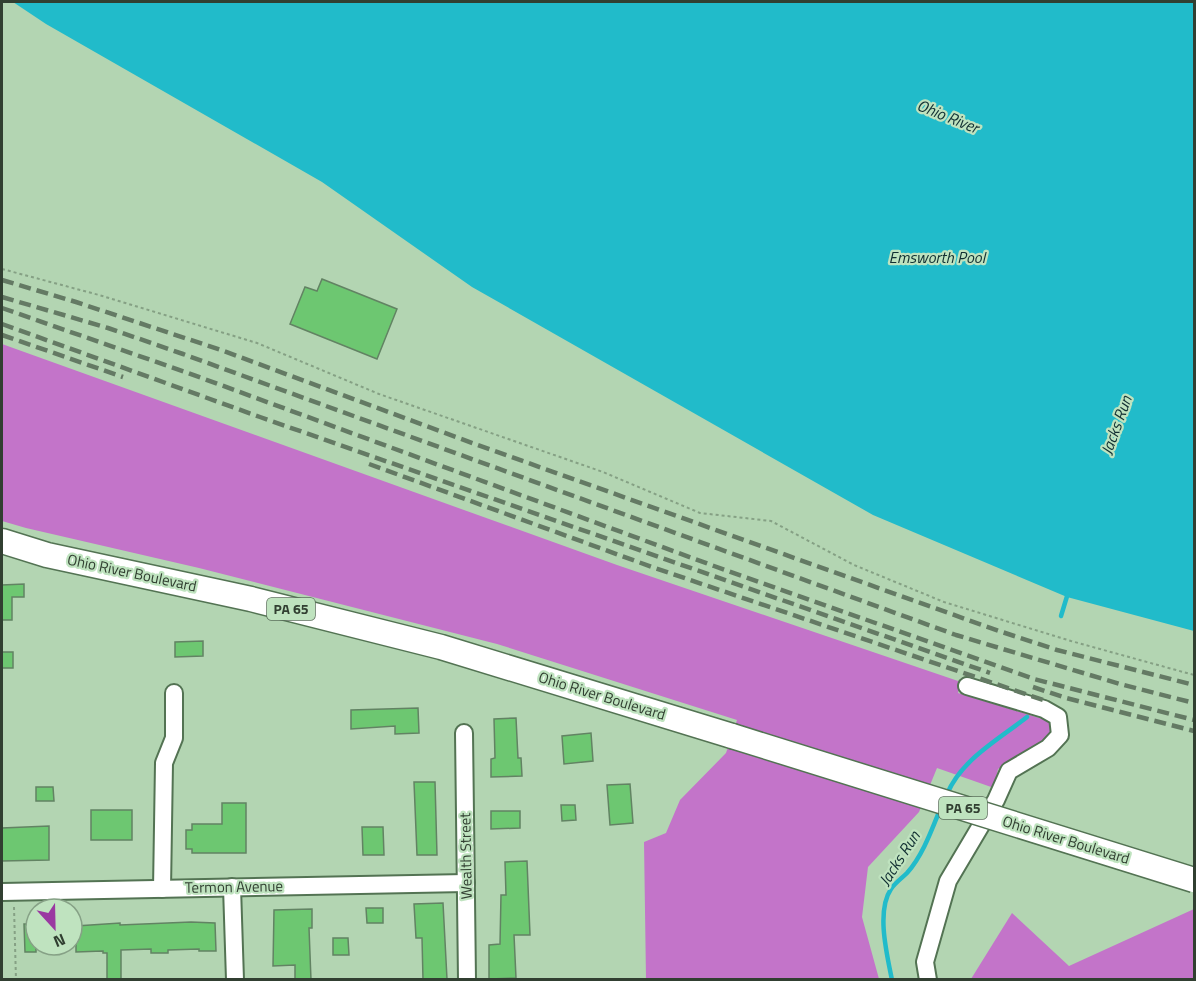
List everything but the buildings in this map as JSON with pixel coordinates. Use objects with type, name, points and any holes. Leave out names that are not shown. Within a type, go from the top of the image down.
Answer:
[{"type":"highway","name":"Ohio River Boulevard","points":[[2,541],[47,555],[251,599],[441,647],[1194,880]]},
{"type":"street","points":[[928,980],[925,962],[948,881],[996,800],[1009,771],[1048,748],[1060,735],[1058,717],[1044,709],[967,686]]},
{"type":"street","points":[[162,889],[164,763],[174,738],[174,693]]},
{"type":"street","name":"Wealth Street","points":[[464,733],[467,980]]},
{"type":"street","name":"Termon Avenue","points":[[2,892],[466,883]]},
{"type":"street","points":[[232,887],[235,980]]},
{"type":"path","points":[[2,269],[99,295],[257,343],[379,394],[603,472],[700,513],[771,521],[854,565],[944,602],[1071,641],[1194,675]]},
{"type":"path","points":[[14,906],[16,980]]},
{"type":"shaded area","points":[[2,344],[617,565],[961,682],[958,693],[1049,721],[1051,732],[1042,743],[998,769],[994,788],[937,768],[919,812],[868,867],[862,917],[879,979],[646,979],[644,842],[666,833],[680,800],[726,753],[737,720],[497,644],[199,568],[2,521]]},
{"type":"shaded area","points":[[1194,909],[1194,979],[971,979],[1012,913],[1069,966]]},
{"type":"water","name":"Emsworth Pool","points":[[13,2],[1194,2],[1194,631],[1067,597],[873,515],[472,287],[322,182],[46,24]]},
{"type":"waterway","name":"Jacks Run","points":[[1061,616],[1068,593]]},
{"type":"waterway","name":"Jacks Run","points":[[947,794],[971,760],[1027,717]]},
{"type":"waterway","name":"Jacks Run","points":[[892,980],[883,921],[887,898],[893,887],[918,858],[941,807]]},
{"type":"railway","points":[[2,280],[221,350],[475,444],[999,631],[1057,650],[1194,685]]},
{"type":"railway","points":[[2,297],[108,328],[183,354],[956,635],[1120,684],[1194,703]]},
{"type":"railway","points":[[2,308],[188,373],[714,566],[1034,679],[1194,720]]},
{"type":"railway","points":[[2,324],[990,673]]},
{"type":"railway","points":[[2,335],[123,377]]},
{"type":"railway","points":[[369,464],[652,567],[1046,701]]},
{"type":"railway","points":[[1033,687],[1066,698],[1194,731]]},
{"type":"water label","name":"Ohio River","points":[[948,116]]}]
